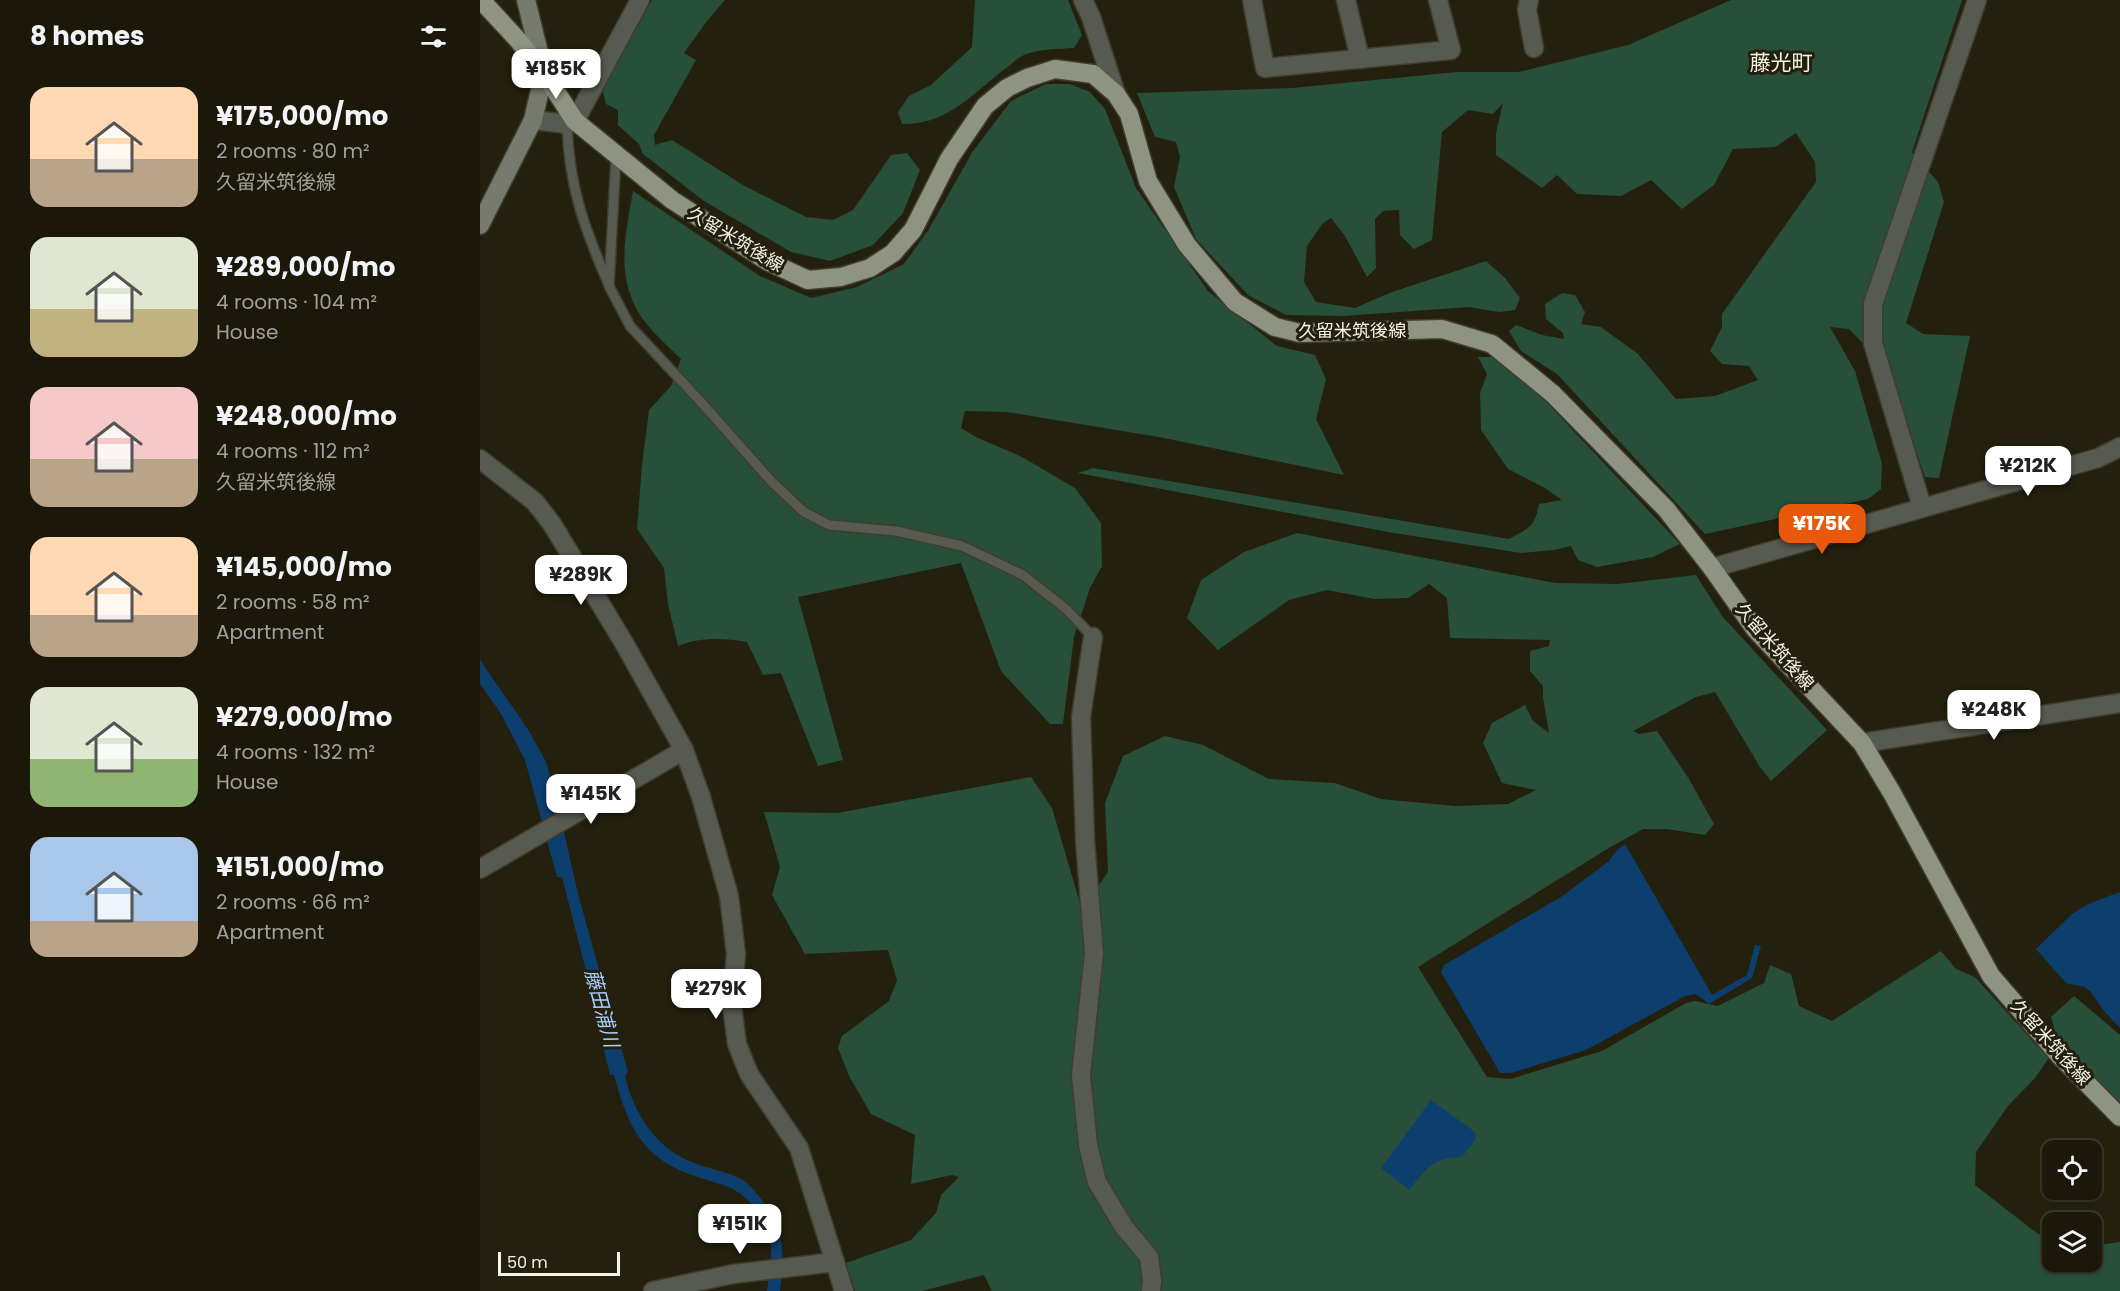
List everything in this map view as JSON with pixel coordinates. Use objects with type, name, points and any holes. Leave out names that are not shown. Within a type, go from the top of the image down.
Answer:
[{"type":"main road","name":"久留米筑後線","points":[[481,0],[518,40],[544,73],[571,123],[672,200],[767,261],[808,279],[841,277],[870,268],[893,253],[913,231],[949,159],[985,106],[1006,88],[1055,69],[1093,74],[1116,94],[1129,114],[1148,181],[1187,245],[1235,302],[1275,327],[1300,333],[1442,329],[1492,344],[1553,394],[1666,509],[1712,568],[1755,629],[1862,743],[1892,793],[1991,976],[2060,1056],[2120,1117]]},
{"type":"street","points":[[480,225],[533,120],[544,73],[526,0]]},
{"type":"street","points":[[533,120],[571,123],[640,0]]},
{"type":"street","points":[[1083,0],[1091,17],[1116,94]]},
{"type":"street","points":[[1252,0],[1264,68],[1451,51],[1438,0]]},
{"type":"street","points":[[1346,0],[1360,59]]},
{"type":"street","points":[[1529,0],[1527,10],[1534,48]]},
{"type":"street","points":[[1922,507],[1873,343],[1873,304],[1977,0]]},
{"type":"street","points":[[1712,568],[2098,459],[2120,447]]},
{"type":"street","points":[[480,459],[535,502],[552,524],[624,643],[684,750],[701,797],[729,896],[736,954],[732,1006],[737,1044],[748,1074],[799,1148],[844,1291]]},
{"type":"street","points":[[1093,637],[1081,717],[1085,840],[1094,953],[1081,1075],[1088,1145],[1097,1182],[1124,1227],[1149,1257],[1151,1291]]},
{"type":"street","points":[[1862,743],[2120,703]]},
{"type":"street","points":[[480,869],[684,750]]},
{"type":"street","points":[[653,1291],[733,1274],[835,1262]]},
{"type":"lane","points":[[571,123],[568,159],[574,191],[588,236],[609,286],[630,326],[772,482],[804,512],[830,525],[896,531],[962,546],[1023,575],[1066,609],[1093,637]]},
{"type":"lane","points":[[609,286],[616,156]]},
{"type":"green space","points":[[652,0],[725,0],[684,53],[696,60],[654,135],[655,145],[672,140],[743,185],[806,217],[833,220],[853,210],[891,155],[907,153],[920,170],[903,213],[873,245],[830,261],[791,252],[704,201],[643,154],[639,144],[618,125],[618,110],[606,104],[602,88]]},
{"type":"green space","points":[[975,0],[1068,0],[1082,35],[1074,48],[1042,50],[1022,56],[948,113],[919,123],[902,124],[898,112],[909,96],[931,85],[972,47]]},
{"type":"green space","points":[[1731,0],[1962,0],[1912,152],[1938,182],[1944,202],[1906,323],[1923,334],[1970,336],[1939,478],[1925,477],[1888,369],[1849,329],[1830,327],[1855,371],[1882,464],[1881,489],[1868,499],[1705,534],[1557,374],[1521,351],[1509,331],[1516,325],[1542,335],[1564,339],[1563,333],[1546,319],[1545,304],[1562,293],[1575,295],[1585,312],[1581,324],[1601,327],[1638,354],[1676,399],[1715,396],[1758,380],[1749,366],[1722,364],[1710,351],[1722,327],[1722,314],[1816,182],[1815,162],[1796,133],[1775,147],[1733,149],[1714,185],[1682,209],[1651,180],[1621,196],[1577,194],[1557,175],[1542,188],[1496,155],[1496,133],[1503,103],[1493,114],[1468,110],[1442,132],[1432,240],[1414,249],[1400,235],[1399,210],[1383,211],[1375,219],[1376,268],[1367,277],[1345,236],[1331,218],[1322,224],[1307,246],[1304,282],[1316,302],[1355,308],[1392,292],[1486,261],[1505,278],[1520,298],[1515,310],[1499,312],[1469,307],[1343,316],[1286,315],[1248,295],[1196,239],[1174,187],[1180,157],[1176,142],[1155,137],[1137,93],[1292,88],[1457,72],[1519,72],[1628,45]]},
{"type":"green space","points":[[1046,84],[1070,84],[1090,92],[1105,109],[1136,188],[1208,291],[1277,346],[1315,355],[1326,379],[1316,419],[1344,475],[1159,437],[1007,412],[965,411],[961,428],[1022,457],[1075,488],[1101,523],[1102,566],[1090,588],[1074,637],[1063,724],[1050,724],[1001,671],[961,563],[798,597],[843,760],[818,766],[781,673],[763,675],[747,642],[712,639],[678,646],[668,604],[664,568],[637,529],[649,410],[671,386],[681,359],[645,322],[629,291],[624,258],[633,191],[760,276],[811,298],[857,287],[904,264],[929,229],[973,151],[1011,101]]},
{"type":"green space","points":[[1478,357],[1493,357],[1518,372],[1680,544],[1653,557],[1597,567],[1578,560],[1571,546],[1521,553],[1388,532],[1078,473],[1093,468],[1509,539],[1530,526],[1539,504],[1562,500],[1545,488],[1508,469],[1481,430],[1480,393],[1487,374]]},
{"type":"green space","points":[[1297,533],[1555,583],[1618,584],[1696,575],[1722,616],[1827,730],[1771,781],[1760,767],[1715,692],[1696,697],[1633,731],[1639,734],[1657,731],[1689,779],[1714,824],[1705,835],[1667,829],[1643,829],[1418,967],[1487,1077],[1510,1079],[1602,1051],[1686,1003],[1695,1001],[1718,1006],[1764,983],[1770,965],[1791,974],[1799,1006],[1832,1021],[1941,951],[1956,969],[1975,977],[2038,1047],[2050,1056],[2035,1078],[2008,1106],[1976,1152],[1975,1185],[2042,1235],[2042,1272],[2102,1272],[2102,1244],[2120,1242],[2120,1291],[992,1291],[984,1275],[922,1291],[855,1291],[846,1263],[911,1240],[936,1213],[941,1195],[959,1177],[952,1175],[911,1184],[915,1135],[871,1114],[849,1076],[838,1048],[842,1036],[889,1001],[897,980],[888,950],[805,954],[772,895],[780,867],[764,812],[837,813],[1031,777],[1052,808],[1082,910],[1108,872],[1105,803],[1123,756],[1165,736],[1203,745],[1269,779],[1335,783],[1381,799],[1455,806],[1508,804],[1536,790],[1502,783],[1483,743],[1492,723],[1525,705],[1533,721],[1549,733],[1543,686],[1530,671],[1530,651],[1549,646],[1550,640],[1450,638],[1447,598],[1429,584],[1408,598],[1374,599],[1327,590],[1289,600],[1218,650],[1187,618],[1201,580],[1244,552]]},
{"type":"green space","points":[[2074,996],[2120,1035],[2120,1103],[2058,1043],[2051,1017]]},
{"type":"water","name":"藤田浦川","points":[[480,660],[529,731],[546,762],[579,898],[628,1072],[625,1075],[628,1087],[637,1110],[651,1132],[669,1149],[693,1163],[739,1178],[749,1185],[762,1200],[776,1222],[782,1243],[780,1291],[767,1291],[771,1260],[770,1241],[760,1216],[748,1201],[734,1189],[687,1173],[660,1159],[644,1144],[632,1126],[614,1075],[610,1075],[600,1025],[562,877],[557,877],[525,760],[500,712],[480,684]]},
{"type":"water","points":[[1625,844],[1712,995],[1747,975],[1755,945],[1761,946],[1752,978],[1709,1004],[1696,994],[1685,996],[1586,1050],[1511,1073],[1500,1073],[1441,972],[1444,965],[1561,897],[1609,861]]},
{"type":"water","points":[[2120,892],[2120,1028],[2090,991],[2084,987],[2066,983],[2036,949],[2072,914],[2088,904]]},
{"type":"water","points":[[1431,1100],[1475,1132],[1476,1139],[1462,1157],[1437,1162],[1420,1176],[1409,1190],[1381,1168]]},
{"type":"district","name":"藤光町","points":[[1781,62]]}]
